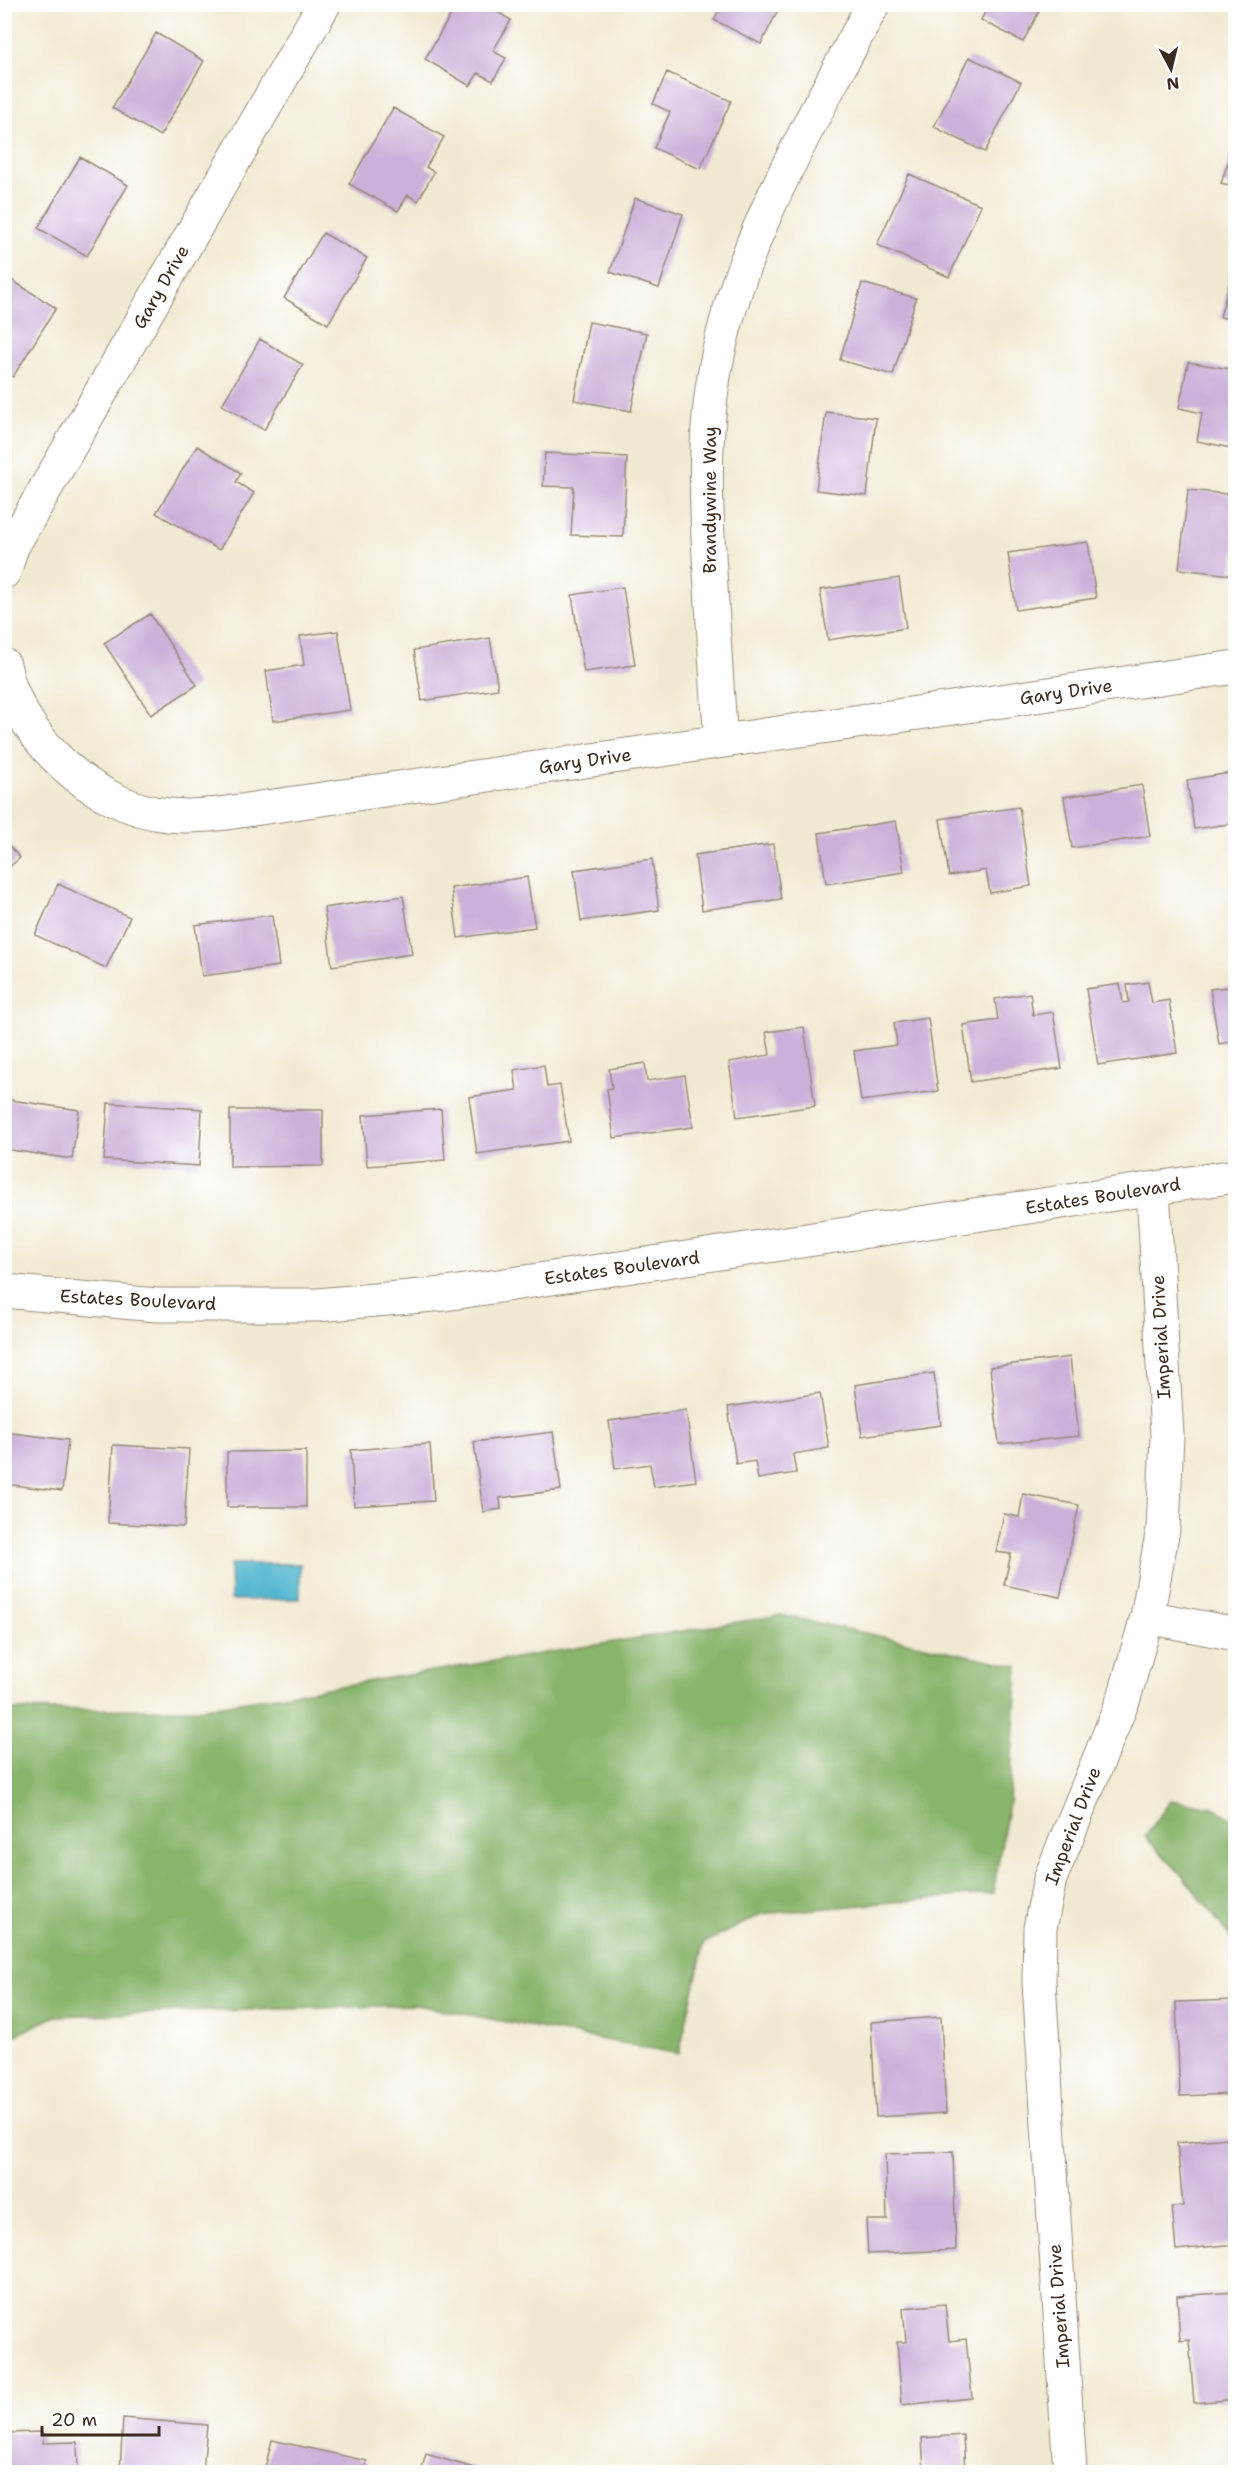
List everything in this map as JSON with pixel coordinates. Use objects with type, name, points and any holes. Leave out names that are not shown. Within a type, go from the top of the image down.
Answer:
[{"type":"street","name":"Gary Drive","points":[[4,572],[12,547],[324,4]]},
{"type":"street","name":"Brandywine Way","points":[[721,741],[707,521],[706,443],[716,366],[735,290],[763,216],[873,4]]},
{"type":"street","name":"Gary Drive","points":[[4,666],[6,676],[25,718],[51,754],[85,783],[122,803],[165,815],[207,817],[1236,667]]},
{"type":"street","name":"Estates Boulevard","points":[[4,1291],[156,1305],[317,1305],[445,1294],[1236,1176]]},
{"type":"street","name":"Imperial Drive","points":[[1070,2472],[1040,1982],[1040,1928],[1050,1879],[1124,1698],[1147,1617],[1163,1529],[1167,1436],[1152,1189]]},
{"type":"street","points":[[1147,1617],[1236,1634]]},
{"type":"green space","points":[[781,1615],[1018,1666],[1009,1802],[993,1893],[762,1914],[704,1943],[679,2054],[416,2005],[56,2016],[5,2040],[5,1710],[197,1709]]},
{"type":"green space","points":[[1171,1800],[1213,1807],[1235,1821],[1235,1943],[1183,1876],[1145,1837]]},
{"type":"water","points":[[230,1564],[300,1564],[300,1599],[231,1600]]},
{"type":"building","points":[[218,4],[235,4],[230,12]]},
{"type":"building","points":[[457,4],[484,4],[511,20],[493,51],[506,58],[493,81],[478,73],[470,86],[425,59]]},
{"type":"building","points":[[722,4],[781,4],[761,44],[714,20]]},
{"type":"building","points":[[989,4],[1043,4],[1023,42],[981,20]]},
{"type":"building","points":[[156,33],[204,61],[160,136],[112,108]]},
{"type":"building","points":[[969,57],[1021,82],[985,152],[934,127]]},
{"type":"building","points":[[667,72],[731,101],[700,169],[654,148],[670,112],[653,104]]},
{"type":"building","points":[[393,108],[444,137],[426,167],[434,172],[418,201],[408,195],[398,211],[349,184]]},
{"type":"building","points":[[1233,148],[1236,148],[1236,187],[1221,183]]},
{"type":"building","points":[[80,157],[128,185],[87,256],[38,228]]},
{"type":"building","points":[[909,174],[981,205],[949,277],[877,245]]},
{"type":"building","points":[[635,198],[683,214],[659,288],[610,272]]},
{"type":"building","points":[[323,233],[367,258],[328,324],[284,298]]},
{"type":"building","points":[[1236,258],[1236,321],[1220,317]]},
{"type":"building","points":[[10,279],[56,308],[13,377],[4,371],[4,288]]},
{"type":"building","points":[[862,283],[916,298],[893,375],[840,360]]},
{"type":"building","points":[[589,322],[647,333],[631,411],[574,400]]},
{"type":"building","points":[[260,339],[303,365],[264,430],[222,405]]},
{"type":"building","points":[[1188,362],[1236,370],[1236,449],[1197,441],[1202,413],[1179,408]]},
{"type":"building","points":[[826,412],[876,418],[867,496],[816,490]]},
{"type":"building","points":[[197,446],[241,473],[236,482],[254,493],[219,550],[156,513]]},
{"type":"building","points":[[545,453],[627,457],[623,537],[571,535],[574,487],[543,486]]},
{"type":"building","points":[[1188,490],[1236,495],[1236,546],[1232,575],[1179,569]]},
{"type":"building","points":[[1088,542],[1096,598],[1016,610],[1008,553]]},
{"type":"building","points":[[899,578],[906,628],[828,640],[820,590]]},
{"type":"building","points":[[623,587],[635,665],[584,672],[572,595]]},
{"type":"building","points":[[150,614],[197,685],[151,715],[104,643]]},
{"type":"building","points":[[338,631],[350,710],[273,721],[266,671],[304,665],[300,636]]},
{"type":"building","points":[[490,638],[498,689],[422,701],[414,650]]},
{"type":"building","points":[[1236,772],[1236,823],[1194,829],[1187,780]]},
{"type":"building","points":[[1142,785],[1150,836],[1072,848],[1064,797]]},
{"type":"building","points":[[1019,807],[1031,886],[990,893],[986,870],[949,876],[940,819]]},
{"type":"building","points":[[896,821],[904,872],[826,884],[819,833]]},
{"type":"building","points":[[4,840],[20,858],[4,871]]},
{"type":"building","points":[[773,844],[781,899],[702,910],[695,855]]},
{"type":"building","points":[[652,859],[659,910],[581,921],[574,870]]},
{"type":"building","points":[[527,877],[535,927],[458,938],[451,888]]},
{"type":"building","points":[[58,884],[130,917],[106,968],[35,935]]},
{"type":"building","points":[[403,896],[412,954],[332,966],[324,908]]},
{"type":"building","points":[[272,915],[279,966],[202,976],[195,925]]},
{"type":"building","points":[[1148,982],[1152,1003],[1169,1000],[1177,1053],[1098,1065],[1086,989],[1120,984],[1123,1003],[1129,1002],[1127,985]]},
{"type":"building","points":[[1236,986],[1236,1041],[1219,1044],[1210,989]]},
{"type":"building","points":[[1030,993],[1033,1015],[1053,1012],[1062,1068],[971,1082],[963,1025],[998,1020],[995,999]]},
{"type":"building","points":[[928,1018],[938,1091],[861,1101],[854,1051],[897,1045],[894,1023]]},
{"type":"building","points":[[804,1027],[815,1106],[737,1117],[729,1062],[770,1055],[766,1032]]},
{"type":"building","points":[[645,1063],[647,1081],[685,1075],[693,1127],[614,1138],[607,1089],[612,1088],[609,1069]]},
{"type":"building","points":[[544,1065],[547,1087],[560,1085],[569,1141],[477,1154],[469,1097],[517,1090],[514,1070]]},
{"type":"building","points":[[4,1099],[79,1110],[72,1159],[4,1149]]},
{"type":"building","points":[[108,1103],[202,1109],[199,1166],[104,1160]]},
{"type":"building","points":[[441,1109],[445,1160],[367,1166],[363,1115]]},
{"type":"building","points":[[230,1110],[323,1110],[323,1166],[230,1167]]},
{"type":"building","points":[[1070,1357],[1079,1436],[999,1444],[990,1367]]},
{"type":"building","points":[[934,1373],[941,1425],[862,1436],[855,1385]]},
{"type":"building","points":[[820,1393],[829,1448],[793,1454],[796,1473],[758,1479],[755,1461],[736,1464],[728,1407]]},
{"type":"building","points":[[686,1410],[696,1481],[654,1487],[650,1464],[615,1469],[609,1421]]},
{"type":"building","points":[[4,1432],[68,1440],[62,1491],[4,1484]]},
{"type":"building","points":[[553,1432],[561,1490],[500,1498],[501,1509],[483,1512],[474,1442]]},
{"type":"building","points":[[430,1444],[434,1501],[354,1506],[351,1450]]},
{"type":"building","points":[[113,1445],[189,1449],[184,1527],[108,1523]]},
{"type":"building","points":[[306,1451],[306,1507],[227,1507],[227,1452]]},
{"type":"building","points":[[1023,1494],[1079,1505],[1060,1597],[1004,1585],[1011,1554],[996,1552],[1004,1514],[1019,1517]]},
{"type":"building","points":[[1236,2000],[1236,2094],[1180,2096],[1176,2002]]},
{"type":"building","points":[[941,2017],[946,2113],[876,2117],[871,2022]]},
{"type":"building","points":[[1236,2137],[1236,2244],[1176,2250],[1172,2207],[1183,2206],[1177,2143]]},
{"type":"building","points":[[953,2152],[956,2250],[868,2254],[866,2220],[887,2220],[885,2154]]},
{"type":"building","points":[[1236,2292],[1236,2399],[1194,2403],[1189,2340],[1180,2341],[1177,2296]]},
{"type":"building","points":[[945,2304],[949,2341],[966,2339],[972,2398],[902,2405],[897,2342],[906,2342],[903,2308]]},
{"type":"building","points":[[123,2418],[207,2425],[203,2472],[120,2472]]},
{"type":"building","points":[[43,2432],[43,2443],[77,2442],[78,2472],[5,2472],[5,2433]]},
{"type":"building","points":[[963,2435],[965,2472],[924,2472],[922,2438]]},
{"type":"building","points":[[272,2440],[367,2461],[364,2472],[264,2472]]},
{"type":"building","points":[[426,2454],[488,2472],[421,2472]]}]
